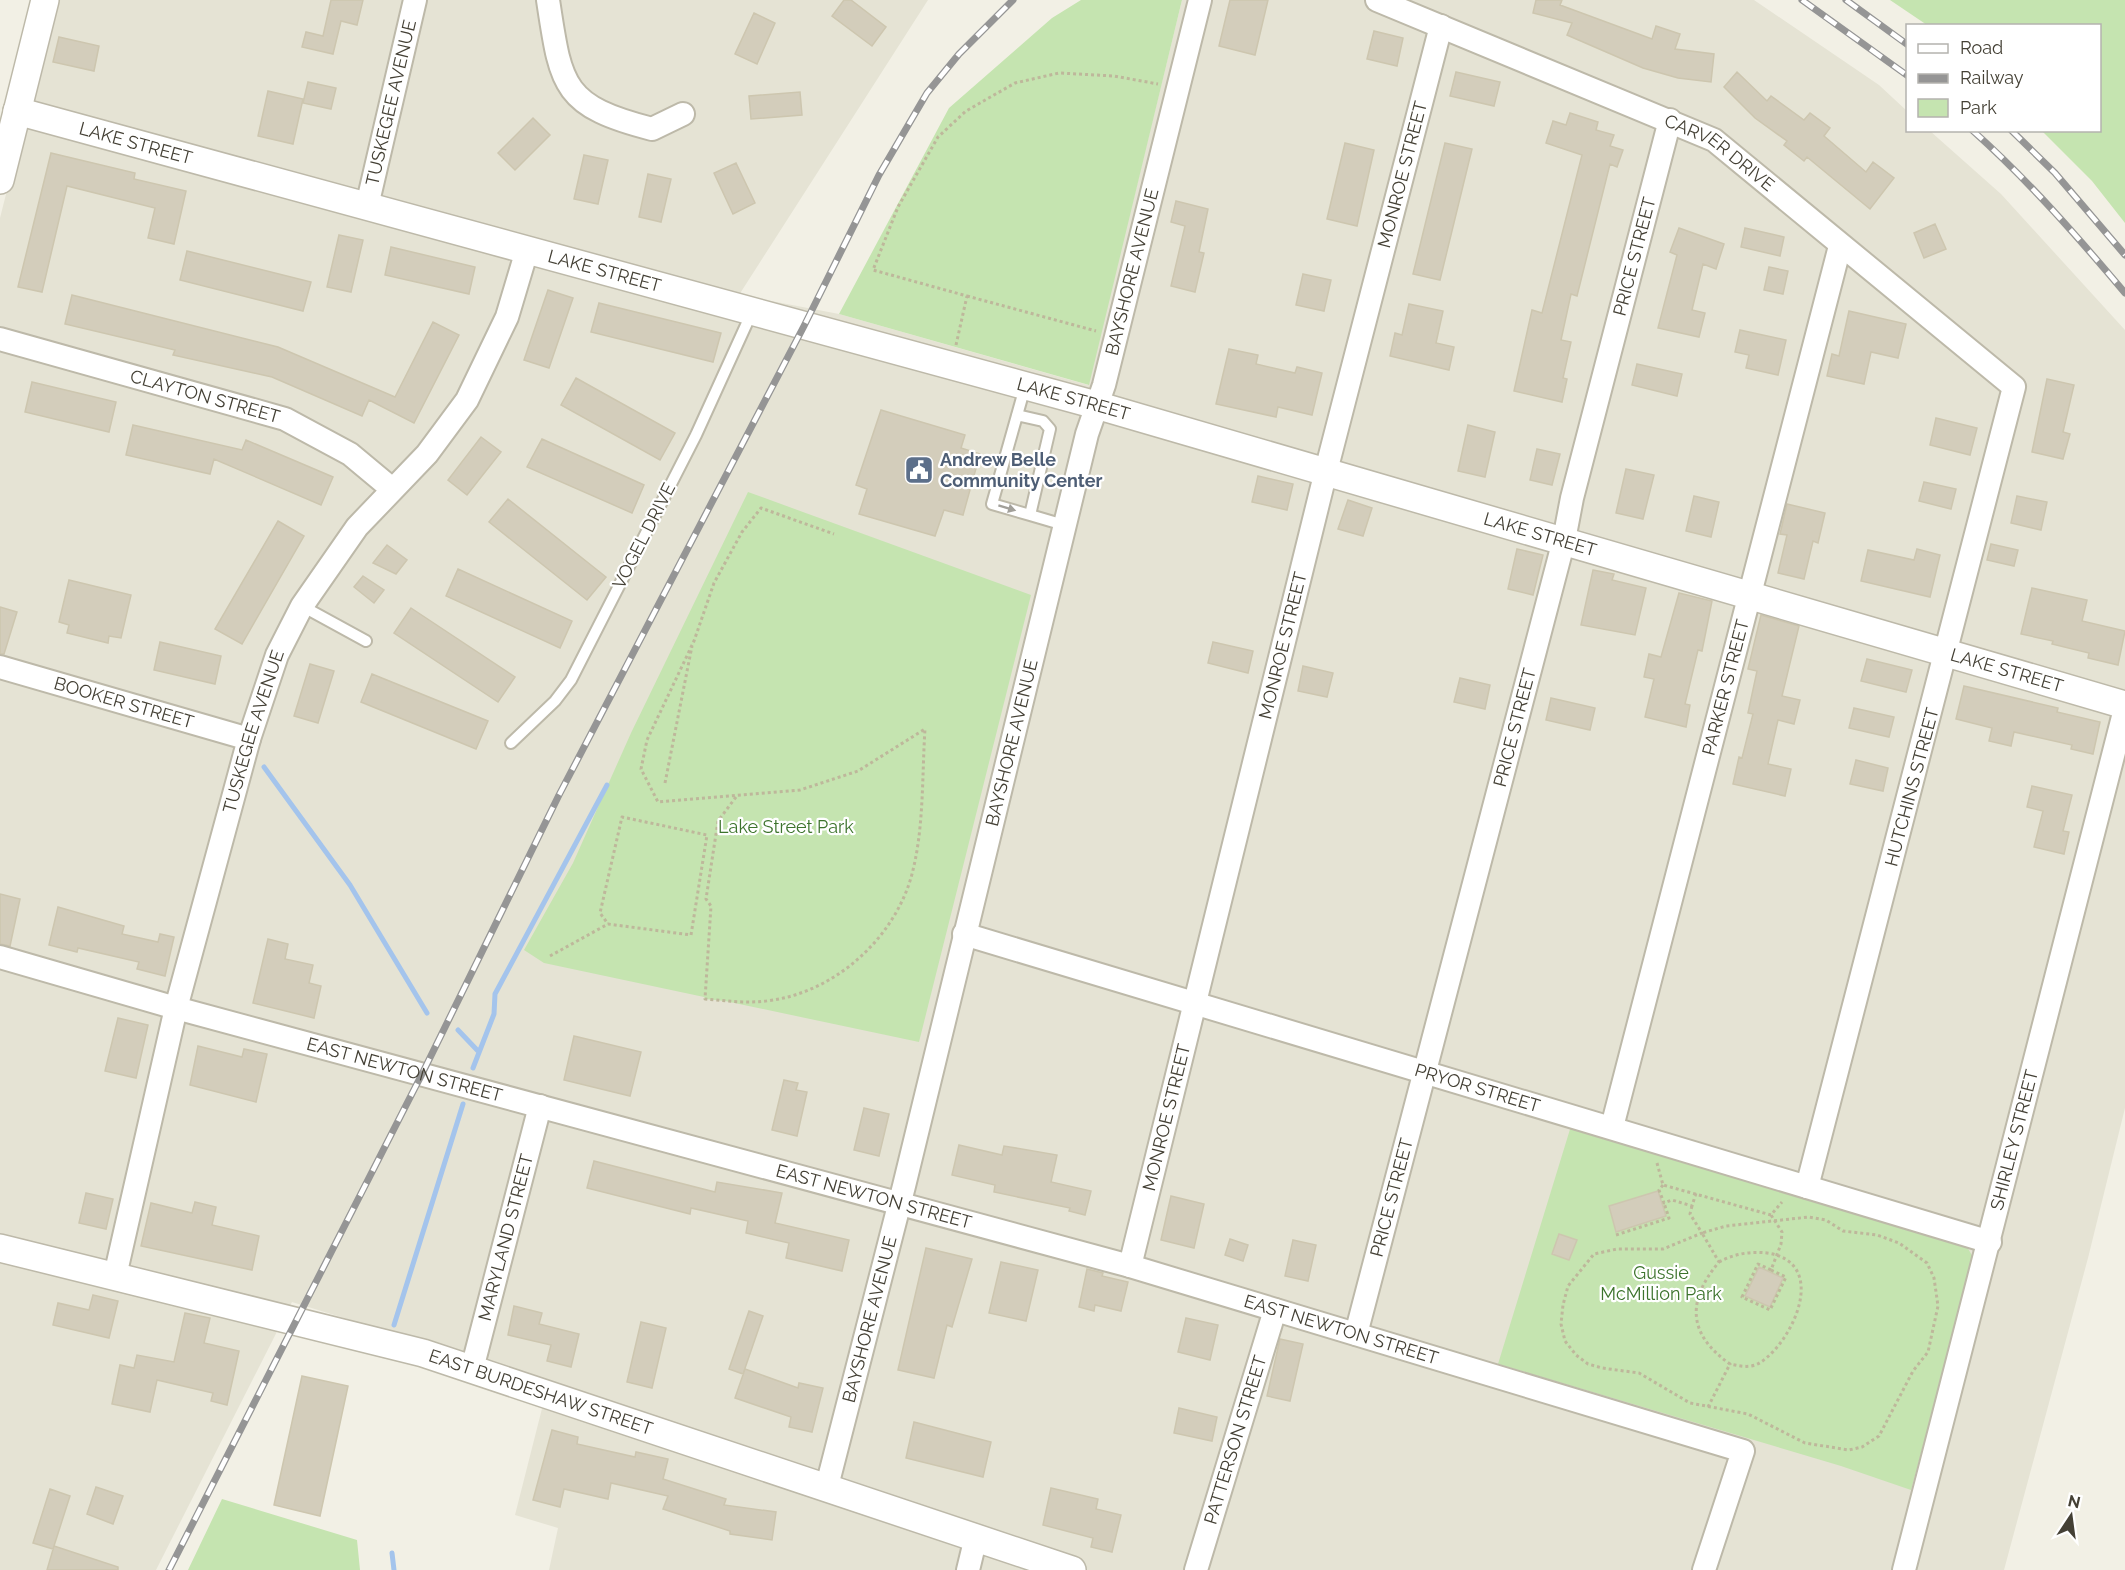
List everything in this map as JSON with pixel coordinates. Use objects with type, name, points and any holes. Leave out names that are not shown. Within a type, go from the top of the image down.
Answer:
[{"type":"street","points":[[0,180],[45,0]]},
{"type":"street","name":"TUSKEGEE AVENUE","points":[[366,206],[415,0]]},
{"type":"street","points":[[548,0],[556,60],[566,80],[591,108],[613,119],[652,129],[683,114]]},
{"type":"street","name":"BAYSHORE AVENUE","points":[[827,1486],[900,1202],[1064,525],[1200,0]]},
{"type":"street","name":"CARVER DRIVE","points":[[1377,0],[1714,140],[2014,387]]},
{"type":"street","name":"MONROE STREET","points":[[1130,1266],[1326,471],[1441,26]]},
{"type":"street","name":"LAKE STREET","points":[[17,111],[1096,405],[1749,594],[2125,707]]},
{"type":"street","name":"PRICE STREET","points":[[1356,1334],[1564,540],[1572,498],[1670,120]]},
{"type":"street","name":"PARKER STREET","points":[[1612,1127],[1840,246]]},
{"type":"street","name":"TUSKEGEE AVENUE","points":[[115,1276],[176,1008],[249,739],[277,655],[302,606],[357,526],[427,454],[467,400],[507,317],[527,250]]},
{"type":"street","name":"CLAYTON STREET","points":[[0,339],[285,419],[350,454],[392,489]]},
{"type":"street","name":"HUTCHINS STREET","points":[[1807,1187],[1947,654],[2014,387]]},
{"type":"street","name":"BOOKER STREET","points":[[0,667],[249,739]]},
{"type":"street","name":"SHIRLEY STREET","points":[[1904,1570],[1990,1242],[2125,707]]},
{"type":"street","name":"PRYOR STREET","points":[[964,934],[1990,1242]]},
{"type":"street","name":"EAST NEWTON STREET","points":[[0,957],[176,1008],[1130,1266],[1743,1451],[1704,1570]]},
{"type":"street","name":"MARYLAND STREET","points":[[472,1369],[540,1106]]},
{"type":"street","name":"EAST BURDESHAW STREET","points":[[0,1248],[411,1350],[827,1486],[1072,1570]]},
{"type":"street","name":"PATTERSON STREET","points":[[1196,1570],[1275,1310]]},
{"type":"street","points":[[968,1570],[976,1537]]},
{"type":"lane","name":"VOGEL DRIVE","points":[[511,743],[555,700],[571,680],[696,435],[752,312]]},
{"type":"lane","points":[[1025,387],[992,504],[1064,525]]},
{"type":"lane","points":[[1017,415],[1042,422],[1050,429],[1030,515]]},
{"type":"lane","points":[[302,606],[366,641]]},
{"type":"path","points":[[1100,333],[873,270],[897,207],[938,137],[966,111],[1015,83],[1059,73],[1114,76],[1162,85]]},
{"type":"path","points":[[956,347],[967,296]]},
{"type":"path","points":[[736,797],[718,821],[706,899],[711,906],[705,999],[743,1003],[775,1000],[807,990],[835,977],[869,948],[888,927],[904,897],[913,870],[918,837],[925,729],[858,771],[800,790],[658,802],[641,769],[647,740],[694,641],[714,583],[742,532],[761,508],[834,534]]},
{"type":"path","points":[[665,783],[694,641]]},
{"type":"path","points":[[550,956],[608,924],[691,934],[707,836],[622,817],[600,913],[608,924]]},
{"type":"path","points":[[1656,1155],[1663,1185]]},
{"type":"path","points":[[1663,1185],[1772,1215],[1782,1232],[1778,1255],[1771,1270]]},
{"type":"path","points":[[1616,1235],[1669,1218],[1659,1190],[1663,1185]]},
{"type":"path","points":[[1696,1193],[1690,1214],[1719,1262]]},
{"type":"path","points":[[1772,1215],[1786,1195]]},
{"type":"path","points":[[1664,1203],[1672,1200],[1692,1206]]},
{"type":"path","points":[[1809,1216],[1826,1220],[1843,1231],[1899,1242],[1927,1263],[1934,1278],[1938,1306],[1928,1352],[1913,1371],[1879,1436],[1862,1447],[1832,1449],[1805,1443],[1748,1414],[1690,1403],[1639,1373],[1588,1364],[1576,1355],[1565,1341],[1561,1324],[1568,1286],[1594,1254],[1617,1249],[1663,1249],[1702,1233],[1776,1220],[1809,1216]]},
{"type":"path","points":[[1753,1251],[1778,1255],[1795,1264],[1802,1276],[1802,1290],[1793,1321],[1760,1363],[1745,1367],[1730,1364],[1710,1349],[1700,1335],[1695,1307],[1705,1279],[1719,1262],[1753,1251]]},
{"type":"path","points":[[1758,1264],[1771,1270],[1786,1277],[1770,1310],[1742,1297],[1758,1264]]},
{"type":"path","points":[[1708,1407],[1730,1364]]},
{"type":"shaded area","points":[[55,0],[928,0],[739,295],[839,314],[1088,385],[1182,0],[1754,0],[1879,85],[1906,110],[1906,132],[1931,132],[2001,194],[2125,330],[2125,1108],[2088,1258],[2004,1570],[549,1570],[558,1528],[515,1515],[549,1381],[292,1302],[156,1570],[0,1570],[0,218]]},
{"type":"green space","points":[[1081,0],[1182,0],[1089,385],[839,314],[949,108],[1052,18]]},
{"type":"green space","points":[[1890,0],[2125,0],[2125,223],[2092,181],[2043,132],[2101,132],[2101,24],[1926,24]]},
{"type":"green space","name":"Lake Street Park","points":[[748,492],[1031,595],[919,1042],[725,1001],[705,999],[544,963],[524,950],[573,863],[631,733]]},
{"type":"green space","name":"Gussie McMillion Park","points":[[1571,1126],[1966,1245],[1974,1259],[1911,1490],[1841,1466],[1498,1364]]},
{"type":"green space","points":[[222,1499],[357,1540],[360,1570],[188,1570]]},
{"type":"building","points":[[331,0],[363,0],[357,25],[341,21],[333,54],[302,47],[306,32],[323,36]]},
{"type":"building","points":[[844,0],[851,0],[886,27],[872,46],[832,16]]},
{"type":"building","points":[[1230,0],[1268,0],[1255,55],[1219,46]]},
{"type":"building","points":[[1536,0],[1562,0],[1560,5],[1652,39],[1656,26],[1680,34],[1675,49],[1714,54],[1711,82],[1678,78],[1643,68],[1567,35],[1572,23],[1533,13]]},
{"type":"building","points":[[754,13],[775,23],[757,64],[735,54]]},
{"type":"building","points":[[1374,31],[1403,38],[1397,66],[1367,59]]},
{"type":"building","points":[[59,37],[99,46],[94,71],[53,62]]},
{"type":"building","points":[[1456,72],[1500,82],[1494,106],[1450,96]]},
{"type":"building","points":[[1737,72],[1767,101],[1771,96],[1804,120],[1810,113],[1830,128],[1824,136],[1866,172],[1873,162],[1894,178],[1870,209],[1807,157],[1804,161],[1784,145],[1787,141],[1755,118],[1724,87]]},
{"type":"building","points":[[308,82],[336,88],[331,109],[303,103]]},
{"type":"building","points":[[268,91],[303,99],[293,144],[258,136]]},
{"type":"building","points":[[800,92],[802,115],[751,119],[749,96]]},
{"type":"building","points":[[1570,113],[1598,122],[1596,130],[1614,135],[1610,146],[1623,150],[1617,167],[1610,164],[1577,296],[1571,294],[1561,340],[1571,342],[1563,378],[1567,379],[1562,402],[1514,391],[1532,310],[1542,313],[1582,155],[1546,143],[1553,121],[1566,125]]},
{"type":"building","points":[[533,118],[550,135],[515,170],[498,153]]},
{"type":"building","points":[[1345,143],[1374,150],[1357,226],[1327,219]]},
{"type":"building","points":[[1445,143],[1472,149],[1440,280],[1413,274]]},
{"type":"building","points":[[51,153],[135,173],[134,179],[186,191],[174,244],[148,238],[155,208],[67,186],[42,292],[18,287]]},
{"type":"building","points":[[584,155],[608,160],[598,204],[574,199]]},
{"type":"building","points":[[736,163],[755,203],[733,214],[714,173]]},
{"type":"building","points":[[648,174],[671,179],[661,222],[639,217]]},
{"type":"building","points":[[1176,201],[1208,209],[1199,252],[1204,253],[1195,292],[1171,286],[1185,226],[1171,222]]},
{"type":"building","points":[[1935,224],[1946,249],[1924,258],[1914,233]]},
{"type":"building","points":[[1679,228],[1724,244],[1716,269],[1703,264],[1692,310],[1705,313],[1699,337],[1658,328],[1677,255],[1670,252]]},
{"type":"building","points":[[1745,228],[1784,237],[1780,256],[1741,247]]},
{"type":"building","points":[[339,235],[363,240],[351,292],[327,287]]},
{"type":"building","points":[[391,247],[475,267],[469,294],[385,275]]},
{"type":"building","points":[[187,251],[311,282],[303,311],[180,280]]},
{"type":"building","points":[[1769,267],[1788,271],[1783,294],[1764,290]]},
{"type":"building","points":[[1303,274],[1331,280],[1324,311],[1296,305]]},
{"type":"building","points":[[548,290],[573,298],[549,368],[524,360]]},
{"type":"building","points":[[72,295],[278,347],[395,397],[433,322],[459,335],[414,423],[369,400],[362,416],[272,377],[173,355],[175,350],[65,324]]},
{"type":"building","points":[[599,303],[721,333],[713,362],[591,332]]},
{"type":"building","points":[[1409,304],[1443,311],[1436,343],[1454,347],[1449,370],[1390,356],[1395,333],[1402,335]]},
{"type":"building","points":[[1849,311],[1906,324],[1898,358],[1871,352],[1864,384],[1827,376],[1832,354],[1839,356]]},
{"type":"building","points":[[1740,330],[1786,340],[1778,375],[1746,368],[1749,355],[1735,352]]},
{"type":"building","points":[[1229,349],[1258,355],[1256,364],[1295,373],[1297,367],[1322,373],[1312,415],[1278,407],[1276,417],[1216,404]]},
{"type":"building","points":[[1637,364],[1682,374],[1677,396],[1632,385]]},
{"type":"building","points":[[576,378],[675,433],[660,460],[561,405]]},
{"type":"building","points":[[2047,379],[2074,385],[2063,432],[2070,434],[2063,459],[2032,452]]},
{"type":"building","points":[[32,382],[116,402],[109,432],[25,412]]},
{"type":"building","name":"Andrew Belle Community Center","points":[[881,410],[965,435],[961,448],[980,454],[963,515],[944,510],[935,536],[859,514],[867,489],[856,485]]},
{"type":"building","points":[[1936,418],[1977,428],[1970,455],[1930,445]]},
{"type":"building","points":[[133,425],[242,450],[246,440],[333,477],[321,505],[214,459],[210,474],[126,455]]},
{"type":"building","points":[[1468,425],[1495,432],[1485,477],[1458,471]]},
{"type":"building","points":[[481,437],[501,452],[467,495],[448,480]]},
{"type":"building","points":[[542,439],[644,485],[632,513],[527,467]]},
{"type":"building","points":[[1537,449],[1560,454],[1552,485],[1530,480]]},
{"type":"building","points":[[1626,469],[1654,475],[1643,519],[1616,513]]},
{"type":"building","points":[[1258,476],[1293,484],[1287,510],[1252,502]]},
{"type":"building","points":[[1924,482],[1956,489],[1951,509],[1919,501]]},
{"type":"building","points":[[1694,496],[1719,502],[1711,537],[1686,531]]},
{"type":"building","points":[[2017,496],[2047,502],[2041,530],[2011,523]]},
{"type":"building","points":[[508,499],[606,577],[587,600],[489,522]]},
{"type":"building","points":[[1348,500],[1372,508],[1363,536],[1338,529]]},
{"type":"building","points":[[1787,504],[1825,513],[1818,543],[1813,541],[1804,579],[1778,573],[1787,535],[1780,534]]},
{"type":"building","points":[[278,521],[304,536],[242,644],[215,629]]},
{"type":"building","points":[[1991,544],[2018,550],[2014,566],[1987,560]]},
{"type":"building","points":[[387,545],[407,560],[396,574],[373,563]]},
{"type":"building","points":[[1517,549],[1543,555],[1533,595],[1508,589]]},
{"type":"building","points":[[1917,549],[1940,555],[1930,597],[1861,581],[1868,550],[1914,560]]},
{"type":"building","points":[[458,569],[572,621],[560,648],[446,596]]},
{"type":"building","points":[[1593,570],[1614,574],[1612,580],[1646,588],[1635,635],[1581,625]]},
{"type":"building","points":[[363,576],[384,590],[374,603],[354,587]]},
{"type":"building","points":[[69,580],[131,595],[121,638],[109,636],[108,643],[67,633],[69,625],[59,622]]},
{"type":"building","points":[[2032,588],[2087,600],[2082,621],[2125,631],[2118,665],[2088,658],[2089,653],[2052,644],[2053,641],[2021,634]]},
{"type":"building","points":[[1679,593],[1712,601],[1702,651],[1698,650],[1685,704],[1690,705],[1686,727],[1645,717],[1654,679],[1644,677],[1649,654],[1661,657]]},
{"type":"building","points":[[0,607],[17,612],[4,654],[0,654]]},
{"type":"building","points":[[411,608],[515,677],[498,702],[394,633]]},
{"type":"building","points":[[1761,615],[1799,626],[1782,696],[1800,700],[1794,724],[1778,720],[1768,764],[1791,769],[1785,796],[1733,784],[1753,714],[1748,713],[1757,671],[1748,669]]},
{"type":"building","points":[[160,642],[221,656],[215,684],[154,670]]},
{"type":"building","points":[[1213,642],[1253,651],[1248,673],[1208,663]]},
{"type":"building","points":[[1867,659],[1912,670],[1906,692],[1861,681]]},
{"type":"building","points":[[310,664],[334,671],[318,723],[294,716]]},
{"type":"building","points":[[1303,666],[1333,673],[1327,697],[1298,691]]},
{"type":"building","points":[[372,674],[488,721],[476,749],[361,702]]},
{"type":"building","points":[[1460,678],[1490,685],[1485,709],[1454,702]]},
{"type":"building","points":[[1964,686],[2058,708],[2057,712],[2100,722],[2093,754],[2071,749],[2072,745],[2014,732],[2011,746],[1989,741],[1992,728],[1956,719]]},
{"type":"building","points":[[1551,698],[1595,708],[1590,730],[1546,720]]},
{"type":"building","points":[[1854,708],[1894,717],[1889,737],[1849,728]]},
{"type":"building","points":[[1856,760],[1888,768],[1883,791],[1850,784]]},
{"type":"building","points":[[2032,786],[2072,795],[2063,831],[2069,832],[2064,854],[2034,847],[2043,811],[2027,807]]},
{"type":"building","points":[[0,894],[20,899],[10,946],[0,944]]},
{"type":"building","points":[[58,907],[124,926],[122,934],[158,942],[160,934],[174,937],[165,976],[137,969],[139,962],[78,948],[77,952],[49,945]]},
{"type":"building","points":[[268,939],[288,944],[285,959],[313,965],[309,983],[321,986],[314,1018],[253,1003]]},
{"type":"building","points":[[118,1018],[148,1025],[136,1078],[105,1071]]},
{"type":"building","points":[[574,1036],[641,1052],[630,1096],[564,1080]]},
{"type":"building","points":[[198,1046],[242,1057],[244,1049],[267,1054],[256,1102],[190,1085]]},
{"type":"building","points":[[784,1080],[798,1083],[796,1090],[807,1092],[797,1136],[772,1130]]},
{"type":"building","points":[[864,1108],[889,1114],[879,1156],[854,1150]]},
{"type":"building","points":[[959,1145],[1002,1155],[1004,1146],[1057,1155],[1051,1182],[1091,1191],[1085,1215],[1069,1211],[1070,1208],[994,1192],[995,1185],[952,1175]]},
{"type":"building","points":[[594,1161],[715,1192],[717,1182],[782,1193],[775,1223],[849,1240],[842,1271],[786,1258],[789,1243],[746,1233],[748,1221],[691,1208],[690,1214],[587,1188]]},
{"type":"building","points":[[1658,1191],[1666,1216],[1616,1232],[1609,1206]]},
{"type":"building","points":[[86,1193],[113,1199],[106,1229],[79,1223]]},
{"type":"building","points":[[1171,1196],[1204,1204],[1194,1248],[1161,1240]]},
{"type":"building","points":[[195,1202],[216,1207],[212,1225],[259,1236],[252,1270],[141,1246],[151,1203],[192,1213]]},
{"type":"building","points":[[1559,1234],[1577,1240],[1569,1260],[1552,1254]]},
{"type":"building","points":[[1230,1239],[1248,1245],[1243,1261],[1225,1255]]},
{"type":"building","points":[[1293,1240],[1316,1245],[1308,1281],[1285,1276]]},
{"type":"building","points":[[926,1248],[972,1259],[952,1327],[947,1325],[934,1378],[898,1370]]},
{"type":"building","points":[[1001,1262],[1038,1270],[1026,1321],[989,1313]]},
{"type":"building","points":[[1759,1267],[1783,1278],[1770,1307],[1745,1296]]},
{"type":"building","points":[[1087,1269],[1103,1273],[1102,1276],[1128,1282],[1121,1311],[1095,1305],[1094,1311],[1079,1307]]},
{"type":"building","points":[[93,1295],[118,1301],[109,1338],[53,1325],[58,1303],[89,1310]]},
{"type":"building","points":[[514,1306],[542,1313],[539,1324],[579,1334],[571,1367],[547,1361],[551,1345],[508,1335]]},
{"type":"building","points":[[749,1311],[763,1316],[743,1374],[729,1369]]},
{"type":"building","points":[[185,1313],[210,1318],[204,1343],[239,1351],[227,1405],[211,1401],[213,1393],[157,1380],[150,1412],[112,1404],[120,1365],[134,1368],[137,1355],[174,1362]]},
{"type":"building","points":[[1186,1318],[1218,1325],[1210,1360],[1178,1352]]},
{"type":"building","points":[[641,1322],[666,1328],[652,1388],[627,1382]]},
{"type":"building","points":[[1280,1339],[1303,1344],[1290,1401],[1267,1396]]},
{"type":"building","points":[[745,1369],[798,1388],[799,1383],[823,1388],[812,1432],[789,1427],[791,1417],[735,1398]]},
{"type":"building","points":[[302,1376],[348,1386],[320,1516],[274,1505]]},
{"type":"building","points":[[1179,1408],[1217,1417],[1212,1441],[1174,1433]]},
{"type":"building","points":[[914,1422],[991,1442],[983,1477],[906,1458]]},
{"type":"building","points":[[552,1430],[578,1437],[577,1444],[635,1457],[636,1452],[668,1459],[663,1479],[726,1499],[724,1505],[776,1512],[772,1540],[730,1534],[730,1531],[663,1509],[668,1496],[611,1483],[608,1499],[564,1489],[560,1507],[533,1500]]},
{"type":"building","points":[[96,1487],[123,1496],[113,1524],[87,1514]]},
{"type":"building","points":[[1051,1488],[1098,1499],[1096,1509],[1121,1515],[1112,1552],[1091,1547],[1093,1538],[1043,1525]]},
{"type":"building","points":[[50,1489],[70,1496],[53,1549],[33,1543]]},
{"type":"building","points":[[54,1546],[118,1567],[118,1570],[47,1570]]},
{"type":"waterway","points":[[264,767],[350,885],[427,1013]]},
{"type":"waterway","points":[[473,1068],[494,1014],[495,994],[607,785]]},
{"type":"waterway","points":[[458,1030],[478,1051]]},
{"type":"waterway","points":[[394,1325],[463,1104]]},
{"type":"waterway","points":[[392,1553],[394,1570]]},
{"type":"railway","points":[[169,1570],[422,1074],[559,795],[804,326],[879,175],[927,93],[959,54],[1013,0]]},
{"type":"railway","points":[[1802,0],[1906,75]]},
{"type":"railway","points":[[1846,0],[1906,44]]},
{"type":"railway","points":[[1974,132],[2052,209],[2125,293]]},
{"type":"railway","points":[[2013,132],[2055,173],[2125,255]]},
{"type":"place","name":"Andrew Belle Community Center","points":[[919,470]]}]
